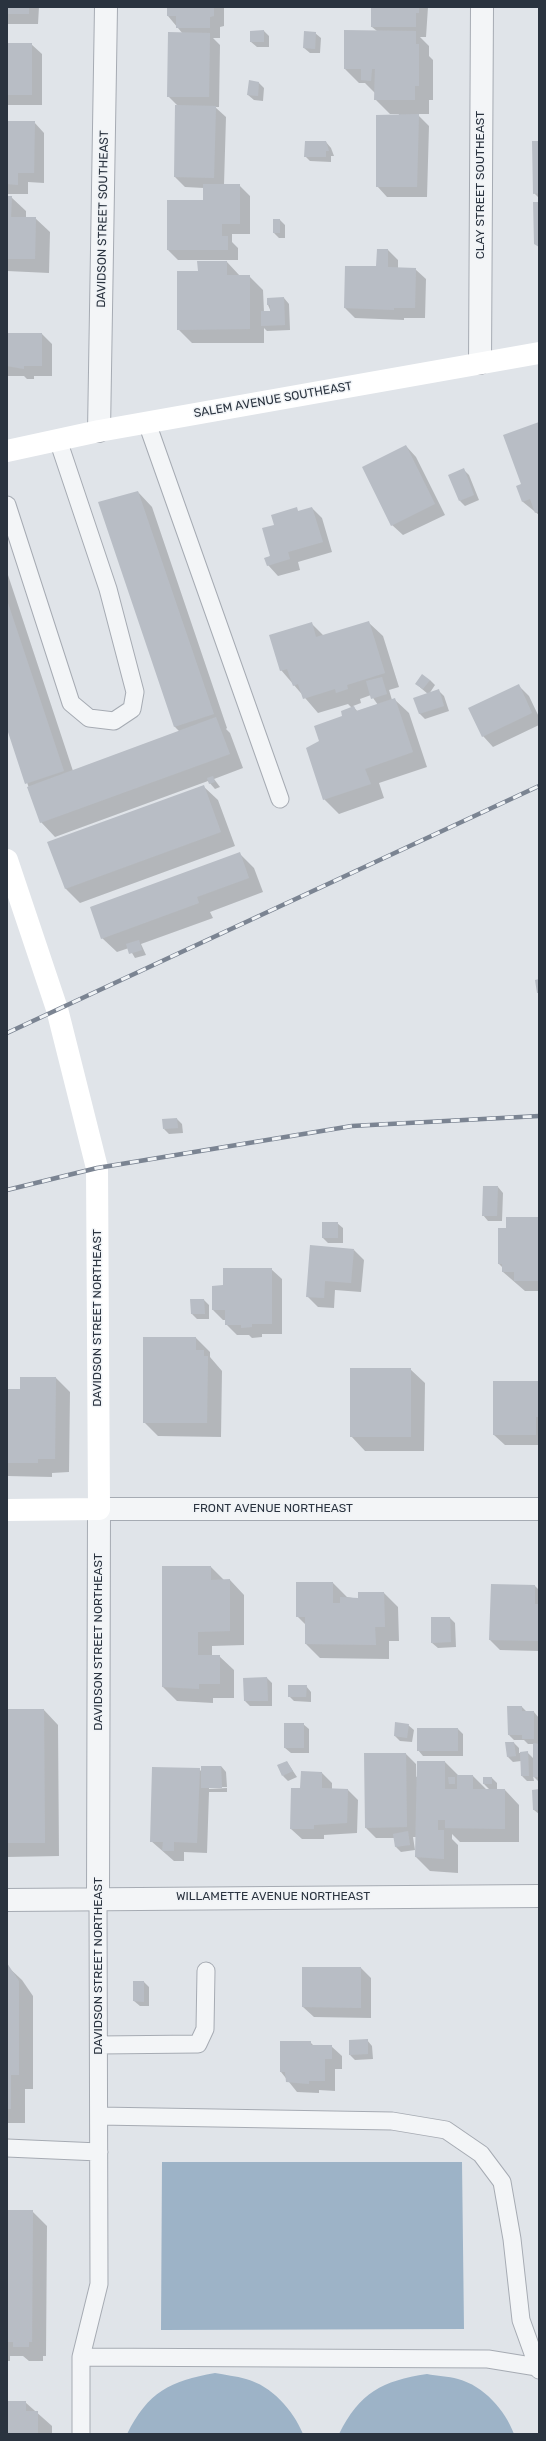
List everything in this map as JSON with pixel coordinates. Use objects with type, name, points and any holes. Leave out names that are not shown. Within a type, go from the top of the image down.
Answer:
[{"type":"street","name":"DAVIDSON STREET SOUTHEAST","points":[[99,431],[106,7]]},
{"type":"street","name":"CLAY STREET SOUTHEAST","points":[[480,363],[482,7]]},
{"type":"street","name":"SALEM AVENUE SOUTHEAST","points":[[7,451],[99,431],[539,353]]},
{"type":"street","name":"DAVIDSON STREET NORTHEAST","points":[[7,860],[57,1009],[97,1168],[99,1510],[98,1898]]},
{"type":"street","name":"FRONT AVENUE NORTHEAST","points":[[7,1510],[539,1509]]},
{"type":"street","name":"WILLAMETTE AVENUE NORTHEAST","points":[[7,1900],[98,1898],[539,1896]]},
{"type":"lane","points":[[147,423],[280,799]]},
{"type":"lane","points":[[7,505],[71,703],[89,718],[114,721],[132,709],[135,692],[108,589],[58,440]]},
{"type":"lane","name":"DAVIDSON STREET NORTHEAST","points":[[81,2434],[81,2357],[99,2284],[98,1898]]},
{"type":"lane","points":[[99,2045],[198,2044],[205,2029],[206,1970]]},
{"type":"lane","points":[[99,2116],[392,2120],[446,2130],[481,2154],[502,2182],[512,2239],[521,2320],[538,2369]]},
{"type":"lane","points":[[7,2148],[99,2152]]},
{"type":"lane","points":[[81,2357],[488,2358],[538,2369]]},
{"type":"water","points":[[162,2162],[462,2162],[464,2329],[161,2330]]},
{"type":"water","points":[[215,2373],[256,2382],[273,2393],[294,2416],[303,2434],[127,2434],[143,2408],[152,2398],[162,2391],[185,2380]]},
{"type":"water","points":[[427,2374],[450,2377],[468,2382],[485,2393],[505,2416],[514,2434],[339,2434],[355,2408],[364,2398],[374,2391],[397,2380]]},
{"type":"building","points":[[7,7],[29,7],[29,14],[7,14]]},
{"type":"building","points":[[167,7],[214,7],[214,16],[210,17],[210,28],[176,28],[176,16],[167,16]]},
{"type":"building","points":[[371,7],[419,7],[419,13],[416,13],[416,27],[371,27]]},
{"type":"building","points":[[264,30],[264,42],[250,42],[250,31]]},
{"type":"building","points":[[344,30],[416,31],[416,44],[419,44],[419,86],[415,86],[415,100],[374,100],[375,69],[372,69],[371,81],[361,80],[361,69],[344,69]]},
{"type":"building","points":[[304,31],[316,32],[315,49],[303,48]]},
{"type":"building","points":[[168,32],[210,33],[209,97],[167,97]]},
{"type":"building","points":[[7,43],[32,43],[32,95],[7,95]]},
{"type":"building","points":[[249,80],[259,82],[258,96],[247,95]]},
{"type":"building","points":[[175,105],[216,106],[214,178],[174,177]]},
{"type":"building","points":[[419,114],[417,187],[376,187],[376,115]]},
{"type":"building","points":[[7,121],[35,121],[34,173],[18,173],[18,185],[7,184]]},
{"type":"building","points":[[305,141],[326,141],[329,151],[326,151],[326,157],[304,157]]},
{"type":"building","points":[[532,141],[539,141],[539,193],[533,194]]},
{"type":"building","points":[[203,184],[240,184],[240,224],[222,224],[222,236],[228,236],[228,250],[167,250],[167,200],[203,200]]},
{"type":"building","points":[[7,196],[12,196],[11,217],[36,217],[35,259],[7,259]]},
{"type":"building","points":[[533,202],[539,202],[539,247],[534,244]]},
{"type":"building","points":[[273,219],[280,219],[280,233],[273,233]]},
{"type":"building","points":[[377,249],[388,249],[388,267],[416,268],[415,308],[394,308],[394,310],[344,308],[345,266],[376,266]]},
{"type":"building","points":[[197,261],[227,261],[227,275],[250,275],[250,329],[177,330],[177,271],[198,271]]},
{"type":"building","points":[[284,297],[285,325],[261,326],[261,311],[270,311],[270,305],[267,305],[267,298]]},
{"type":"building","points":[[7,333],[42,333],[42,366],[24,366],[24,369],[7,366]]},
{"type":"building","points":[[539,422],[539,511],[535,513],[530,499],[522,502],[516,486],[521,484],[503,435]]},
{"type":"building","points":[[406,445],[435,504],[391,526],[362,467]]},
{"type":"building","points":[[464,468],[474,495],[459,501],[448,475]]},
{"type":"building","points":[[138,491],[214,714],[174,727],[98,502]]},
{"type":"building","points":[[297,507],[298,511],[312,507],[323,542],[288,552],[290,559],[267,566],[264,558],[270,556],[262,528],[274,525],[271,515]]},
{"type":"building","points":[[7,600],[64,771],[25,784],[7,729]]},
{"type":"building","points":[[369,621],[385,673],[347,685],[348,689],[336,693],[335,689],[303,699],[298,684],[293,686],[287,669],[280,671],[269,635],[312,622],[316,637]]},
{"type":"building","points":[[422,674],[430,680],[423,689],[415,684]]},
{"type":"building","points":[[382,677],[387,694],[371,699],[366,681]]},
{"type":"building","points":[[519,684],[532,713],[482,737],[468,708]]},
{"type":"building","points":[[439,689],[444,706],[419,714],[413,698]]},
{"type":"building","points":[[395,698],[413,752],[365,769],[371,784],[323,800],[306,748],[319,741],[314,726],[342,716],[341,711],[354,706],[356,711]]},
{"type":"building","points":[[216,717],[230,754],[40,823],[27,787]]},
{"type":"building","points":[[213,776],[215,782],[209,784],[207,778]]},
{"type":"building","points":[[204,785],[221,832],[65,889],[47,842]]},
{"type":"building","points":[[240,852],[249,878],[197,897],[199,903],[101,939],[90,907]]},
{"type":"building","points":[[139,940],[142,950],[129,954],[126,944]]},
{"type":"building","points":[[539,979],[539,993],[537,993],[535,980]]},
{"type":"building","points":[[177,1118],[178,1128],[163,1129],[162,1119]]},
{"type":"building","points":[[483,1186],[498,1186],[497,1216],[482,1216]]},
{"type":"building","points":[[506,1217],[539,1217],[539,1281],[514,1281],[514,1272],[502,1272],[502,1264],[498,1264],[498,1228],[506,1228]]},
{"type":"building","points":[[322,1222],[338,1222],[338,1238],[322,1238]]},
{"type":"building","points":[[310,1245],[354,1249],[351,1283],[325,1281],[324,1298],[306,1297]]},
{"type":"building","points":[[223,1268],[272,1268],[272,1324],[252,1324],[252,1327],[241,1328],[241,1325],[225,1325],[225,1310],[212,1310],[212,1286],[223,1285]]},
{"type":"building","points":[[190,1299],[204,1299],[205,1314],[191,1314]]},
{"type":"building","points":[[143,1337],[196,1337],[196,1350],[204,1350],[204,1356],[208,1356],[207,1423],[143,1423]]},
{"type":"building","points":[[350,1368],[411,1368],[411,1437],[350,1437]]},
{"type":"building","points":[[20,1377],[56,1377],[55,1459],[38,1459],[38,1463],[7,1463],[7,1389],[20,1389]]},
{"type":"building","points":[[493,1381],[539,1381],[539,1417],[536,1417],[536,1435],[493,1435]]},
{"type":"building","points":[[162,1566],[211,1566],[211,1580],[230,1579],[230,1631],[198,1632],[198,1655],[220,1655],[220,1684],[199,1684],[199,1689],[162,1687]]},
{"type":"building","points":[[296,1582],[333,1582],[333,1603],[340,1603],[340,1597],[358,1598],[358,1592],[384,1592],[385,1627],[375,1627],[376,1645],[305,1644],[305,1617],[296,1617]]},
{"type":"building","points":[[491,1584],[535,1585],[535,1604],[539,1604],[539,1641],[489,1640]]},
{"type":"building","points":[[431,1617],[450,1617],[451,1642],[431,1643]]},
{"type":"building","points":[[267,1677],[268,1701],[244,1701],[243,1678]]},
{"type":"building","points":[[288,1685],[307,1685],[306,1697],[288,1697]]},
{"type":"building","points":[[507,1706],[522,1706],[522,1711],[534,1711],[534,1739],[522,1739],[522,1735],[508,1735]]},
{"type":"building","points":[[7,1709],[44,1709],[45,1843],[7,1843]]},
{"type":"building","points":[[395,1722],[409,1724],[407,1738],[394,1736]]},
{"type":"building","points":[[284,1723],[304,1723],[304,1748],[284,1748]]},
{"type":"building","points":[[417,1728],[458,1728],[458,1751],[417,1751]]},
{"type":"building","points":[[505,1742],[514,1742],[516,1756],[507,1757]]},
{"type":"building","points":[[533,1743],[539,1744],[539,1777],[533,1777]]},
{"type":"building","points":[[528,1751],[529,1776],[521,1776],[520,1752]]},
{"type":"building","points":[[364,1753],[406,1753],[407,1827],[365,1828]]},
{"type":"building","points":[[287,1761],[293,1771],[282,1776],[277,1765]]},
{"type":"building","points":[[417,1761],[445,1761],[445,1789],[457,1789],[457,1775],[473,1775],[473,1789],[505,1789],[505,1829],[445,1828],[445,1820],[438,1820],[438,1830],[444,1830],[444,1859],[415,1857]]},
{"type":"building","points":[[201,1766],[221,1766],[222,1788],[201,1788]]},
{"type":"building","points":[[152,1767],[200,1768],[197,1843],[174,1842],[174,1851],[162,1851],[163,1842],[150,1842]]},
{"type":"building","points":[[301,1771],[322,1772],[322,1788],[348,1789],[347,1823],[314,1825],[314,1829],[290,1829],[291,1788],[300,1788]]},
{"type":"building","points":[[448,1777],[455,1777],[455,1784],[449,1784]]},
{"type":"building","points":[[483,1777],[492,1777],[492,1784],[483,1784]]},
{"type":"building","points":[[539,1789],[539,1810],[533,1810],[532,1790]]},
{"type":"building","points":[[408,1831],[410,1845],[395,1847],[393,1834]]},
{"type":"building","points":[[7,1963],[19,1981],[19,2075],[11,2075],[11,2109],[7,2109]]},
{"type":"building","points":[[302,1967],[361,1967],[361,2008],[302,2007]]},
{"type":"building","points":[[133,1981],[144,1981],[144,2002],[133,2001]]},
{"type":"building","points":[[368,2039],[368,2054],[349,2055],[349,2040]]},
{"type":"building","points":[[280,2041],[311,2041],[311,2045],[332,2045],[332,2059],[325,2059],[325,2081],[309,2081],[309,2084],[286,2082],[285,2072],[280,2072]]},
{"type":"building","points":[[7,2210],[33,2210],[32,2342],[29,2342],[29,2347],[13,2347],[13,2342],[7,2342]]},
{"type":"building","points":[[7,2401],[26,2401],[26,2411],[38,2411],[38,2434],[7,2434]]},
{"type":"railway","points":[[7,1033],[539,786]]},
{"type":"railway","points":[[7,1190],[97,1168],[352,1126],[539,1116]]}]
